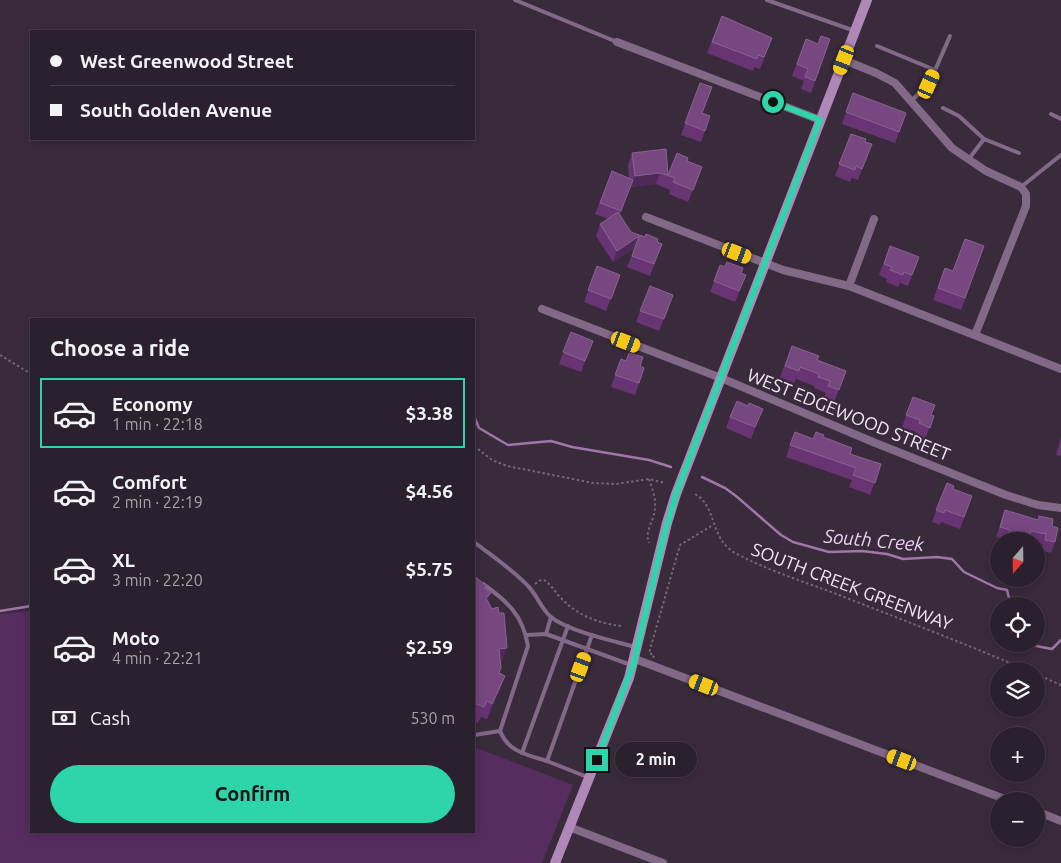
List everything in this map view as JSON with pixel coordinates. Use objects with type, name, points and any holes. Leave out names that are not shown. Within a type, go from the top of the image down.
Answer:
[{"type":"street","points":[[555,863],[634,662],[670,516],[687,464],[867,0]]},
{"type":"street","points":[[617,42],[820,120]]},
{"type":"street","points":[[844,60],[895,83],[952,148],[992,174],[1021,187],[1026,194],[1026,206],[975,335]]},
{"type":"street","points":[[646,217],[799,275],[849,286],[1061,369]]},
{"type":"street","points":[[849,286],[874,219]]},
{"type":"street","name":"WEST EDGEWOOD STREET","points":[[542,309],[721,378],[1006,495],[1038,505],[1061,508]]},
{"type":"street","points":[[634,662],[650,665],[990,793]]},
{"type":"street","points":[[1045,815],[1061,821]]},
{"type":"street","points":[[570,827],[664,863]]},
{"type":"lane","points":[[515,0],[617,42]]},
{"type":"lane","points":[[767,0],[855,31]]},
{"type":"lane","points":[[911,101],[929,84],[950,36]]},
{"type":"lane","points":[[877,46],[935,70]]},
{"type":"lane","points":[[943,108],[959,116],[984,139],[1019,153]]},
{"type":"lane","points":[[1051,114],[1061,119]]},
{"type":"lane","points":[[968,160],[984,139]]},
{"type":"lane","points":[[1021,187],[1061,155]]},
{"type":"lane","points":[[475,543],[512,571],[528,586],[551,617],[592,635],[637,648]]},
{"type":"lane","points":[[481,582],[511,606],[517,614],[526,634],[528,646],[500,731],[503,739],[522,753],[590,777]]},
{"type":"lane","points":[[546,634],[551,617]]},
{"type":"lane","points":[[522,753],[568,626]]},
{"type":"lane","points":[[526,634],[546,634],[588,649],[634,662]]},
{"type":"lane","points":[[547,762],[592,635]]},
{"type":"lane","points":[[475,735],[500,731]]},
{"type":"path","points":[[0,355],[30,373]]},
{"type":"path","points":[[475,447],[492,460],[507,466],[593,483],[616,484],[649,479],[665,483]]},
{"type":"path","points":[[649,479],[655,498],[655,510],[647,538],[650,543]]},
{"type":"path","name":"SOUTH CREEK GREENWAY","points":[[695,494],[707,506],[713,525],[722,543],[736,554],[1008,662]]},
{"type":"path","points":[[650,665],[654,655],[649,653],[680,545],[713,525]]},
{"type":"path","points":[[535,584],[544,580],[563,601],[582,614],[608,625],[622,626]]},
{"type":"path","points":[[1045,678],[1061,685]]},
{"type":"shaded area","points":[[30,611],[30,833],[475,833],[475,747],[573,785],[542,863],[0,863],[0,614]]},
{"type":"building","points":[[722,16],[772,38],[764,57],[758,55],[757,59],[712,42]]},
{"type":"building","points":[[821,36],[830,39],[815,81],[805,77],[808,69],[797,64],[806,39],[818,44]]},
{"type":"building","points":[[700,83],[712,87],[702,113],[710,116],[705,131],[685,123]]},
{"type":"building","points":[[853,93],[906,113],[899,132],[846,112]]},
{"type":"building","points":[[851,134],[866,139],[865,142],[872,144],[862,169],[856,166],[855,170],[839,164]]},
{"type":"building","points":[[666,149],[668,175],[677,153],[688,158],[687,161],[702,167],[693,190],[673,182],[675,178],[660,173],[635,176],[632,153]]},
{"type":"building","points":[[612,171],[633,180],[621,211],[600,203]]},
{"type":"building","points":[[618,212],[631,232],[645,237],[646,234],[658,239],[657,242],[662,244],[654,264],[632,256],[639,236],[617,251],[600,224]]},
{"type":"building","points":[[965,239],[984,246],[965,298],[938,288],[945,268],[953,271]]},
{"type":"building","points":[[890,246],[919,257],[912,275],[904,272],[903,275],[890,270],[892,267],[884,264]]},
{"type":"building","points":[[727,262],[743,268],[741,273],[746,275],[739,291],[714,281],[720,265],[725,267]]},
{"type":"building","points":[[597,266],[620,275],[611,299],[588,290]]},
{"type":"building","points":[[650,286],[673,295],[664,319],[640,311]]},
{"type":"building","points":[[571,332],[593,341],[585,361],[563,352]]},
{"type":"building","points":[[792,346],[819,356],[817,360],[846,371],[839,390],[828,386],[830,381],[818,377],[819,374],[800,367],[799,371],[785,366]]},
{"type":"building","points":[[629,353],[643,357],[640,366],[644,368],[639,383],[615,375],[621,359],[626,361]]},
{"type":"building","points":[[913,397],[935,405],[931,415],[934,416],[930,428],[919,423],[920,420],[906,415]]},
{"type":"building","points":[[737,401],[748,406],[749,403],[763,409],[755,427],[730,417]]},
{"type":"building","points":[[795,432],[813,439],[816,432],[824,435],[823,437],[852,448],[850,454],[881,464],[875,483],[853,475],[856,468],[790,445]]},
{"type":"building","points":[[947,483],[954,486],[953,489],[972,496],[964,517],[945,510],[944,513],[936,510]]},
{"type":"building","points":[[1005,510],[1038,520],[1039,516],[1053,519],[1052,526],[1058,528],[1055,542],[1045,540],[1045,532],[1009,532],[1010,530],[1000,527]]},
{"type":"building","points":[[475,577],[487,586],[484,588],[491,593],[486,598],[492,609],[498,607],[499,613],[504,613],[507,648],[499,649],[501,668],[499,673],[505,676],[492,704],[487,701],[484,707],[475,703]]},
{"type":"waterway","name":"South Creek","points":[[475,418],[479,428],[508,445],[551,441],[572,447],[649,460],[671,467]]},
{"type":"waterway","name":"South Creek","points":[[702,477],[725,488],[781,535],[793,542],[829,552],[862,551],[887,554],[903,559],[937,557],[952,559],[964,572],[997,588],[1007,590],[1009,597]]},
{"type":"waterway","name":"South Creek","points":[[0,611],[30,606]]},
{"type":"waterway","name":"South Creek","points":[[1045,648],[1052,649],[1061,640]]},
{"type":"route","points":[[597,760],[633,665],[664,535],[676,494],[820,120],[773,102]]}]
